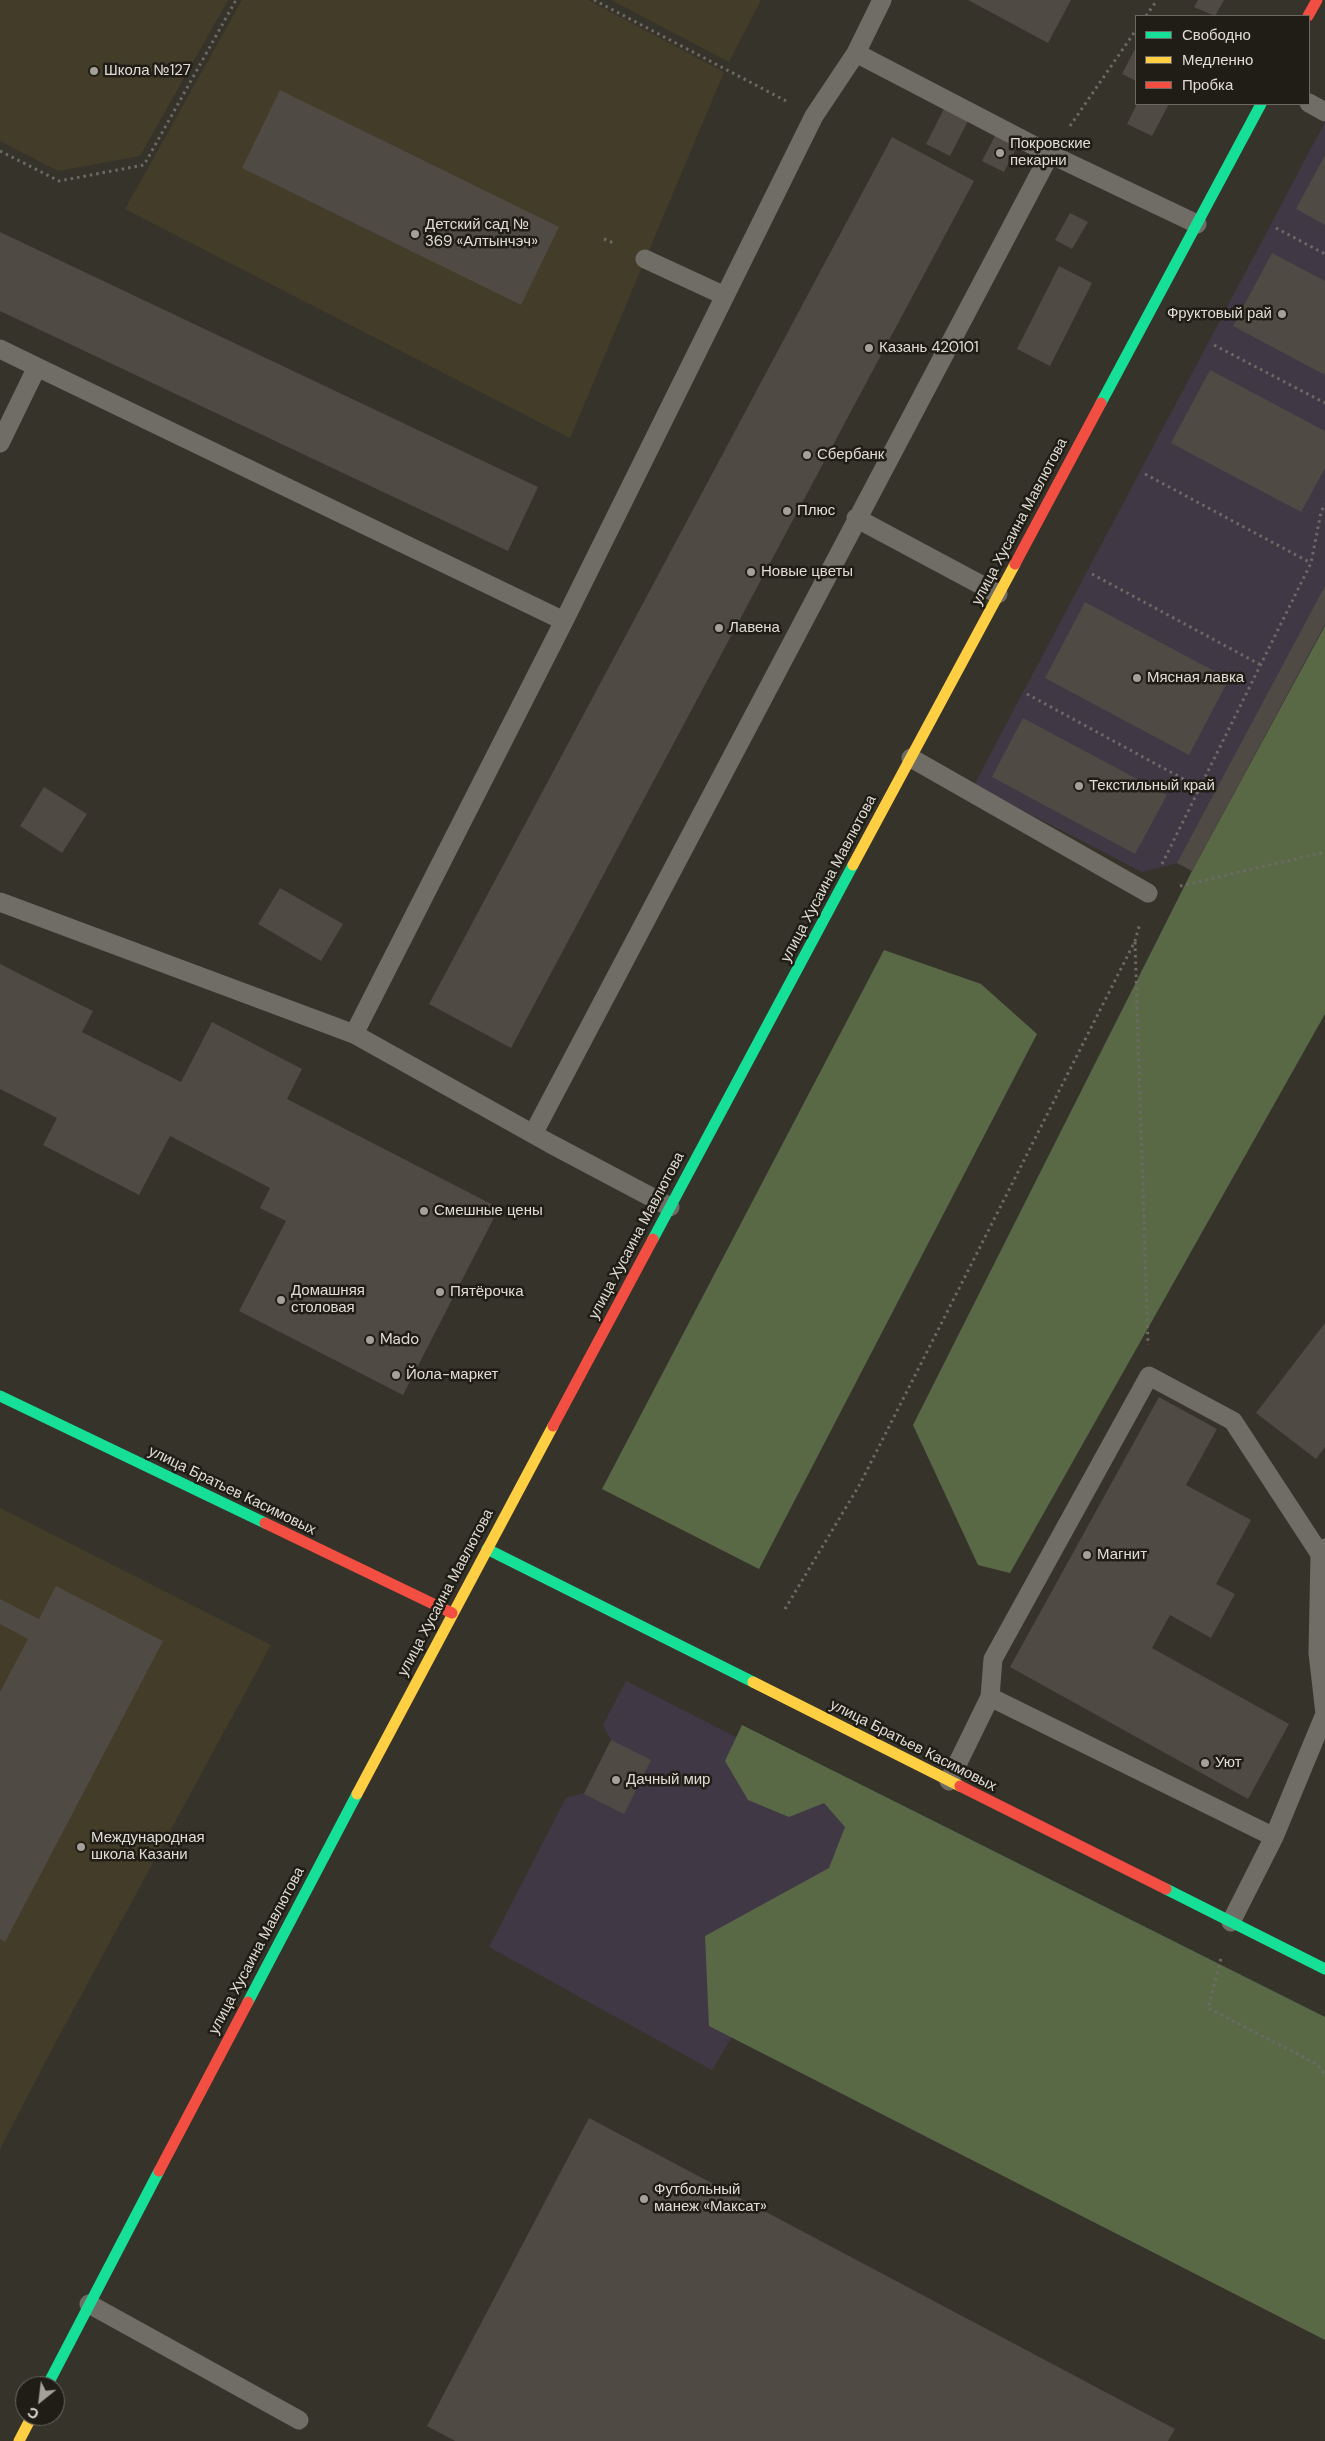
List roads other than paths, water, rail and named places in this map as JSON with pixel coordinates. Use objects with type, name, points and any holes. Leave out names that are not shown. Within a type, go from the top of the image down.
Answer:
[{"type":"street","points":[[1309,15],[1317,0]]},
{"type":"street","name":"улица Хусаина Мавлютова","points":[[53,2376],[452,1612],[1260,105]]},
{"type":"street","name":"улица Братьев Касимовых","points":[[0,1396],[452,1612]]},
{"type":"street","name":"улица Братьев Касимовых","points":[[487,1549],[1325,1968]]},
{"type":"street","points":[[19,2441],[27,2426]]},
{"type":"lane","points":[[354,1034],[564,621],[814,116],[856,53],[882,0]]},
{"type":"lane","points":[[856,53],[1050,154],[1197,224]]},
{"type":"lane","points":[[1310,104],[1325,112]]},
{"type":"lane","points":[[533,1134],[856,518],[1050,154]]},
{"type":"lane","points":[[645,259],[725,296]]},
{"type":"lane","points":[[0,349],[564,621]]},
{"type":"lane","points":[[0,443],[37,367]]},
{"type":"lane","points":[[856,518],[998,594]]},
{"type":"lane","points":[[911,758],[1148,894]]},
{"type":"lane","points":[[0,902],[354,1034],[533,1134],[670,1207]]},
{"type":"lane","points":[[949,1781],[990,1697],[993,1658],[1149,1376],[1233,1421],[1322,1551],[1322,1654],[1325,1714],[1274,1837],[1231,1922]]},
{"type":"lane","points":[[990,1697],[1274,1837]]},
{"type":"lane","points":[[90,2304],[299,2420]]},
{"type":"place","name":"Школа №127","points":[[94,71]]},
{"type":"place","name":"Покровские пекарни","points":[[1000,153]]},
{"type":"place","name":"Детский сад № 369 «Алтынчэч»","points":[[415,234]]},
{"type":"place","name":"Фруктовый рай","points":[[1282,314]]},
{"type":"place","name":"Казань 420101","points":[[869,348]]},
{"type":"place","name":"Сбербанк","points":[[807,455]]},
{"type":"place","name":"Плюс","points":[[787,511]]},
{"type":"place","name":"Новые цветы","points":[[751,572]]},
{"type":"place","name":"Лавена","points":[[719,628]]},
{"type":"place","name":"Мясная лавка","points":[[1137,678]]},
{"type":"place","name":"Текстильный край","points":[[1079,786]]},
{"type":"place","name":"Смешные цены","points":[[424,1211]]},
{"type":"place","name":"Пятёрочка","points":[[440,1292]]},
{"type":"place","name":"Домашняя столовая","points":[[281,1300]]},
{"type":"place","name":"Mado","points":[[370,1340]]},
{"type":"place","name":"Йола-маркет","points":[[396,1375]]},
{"type":"place","name":"Магнит","points":[[1087,1555]]},
{"type":"place","name":"Уют","points":[[1205,1763]]},
{"type":"place","name":"Дачный мир","points":[[616,1780]]},
{"type":"place","name":"Международная школа Казани","points":[[81,1847]]},
{"type":"place","name":"Футбольный манеж «Максат»","points":[[644,2199]]}]
